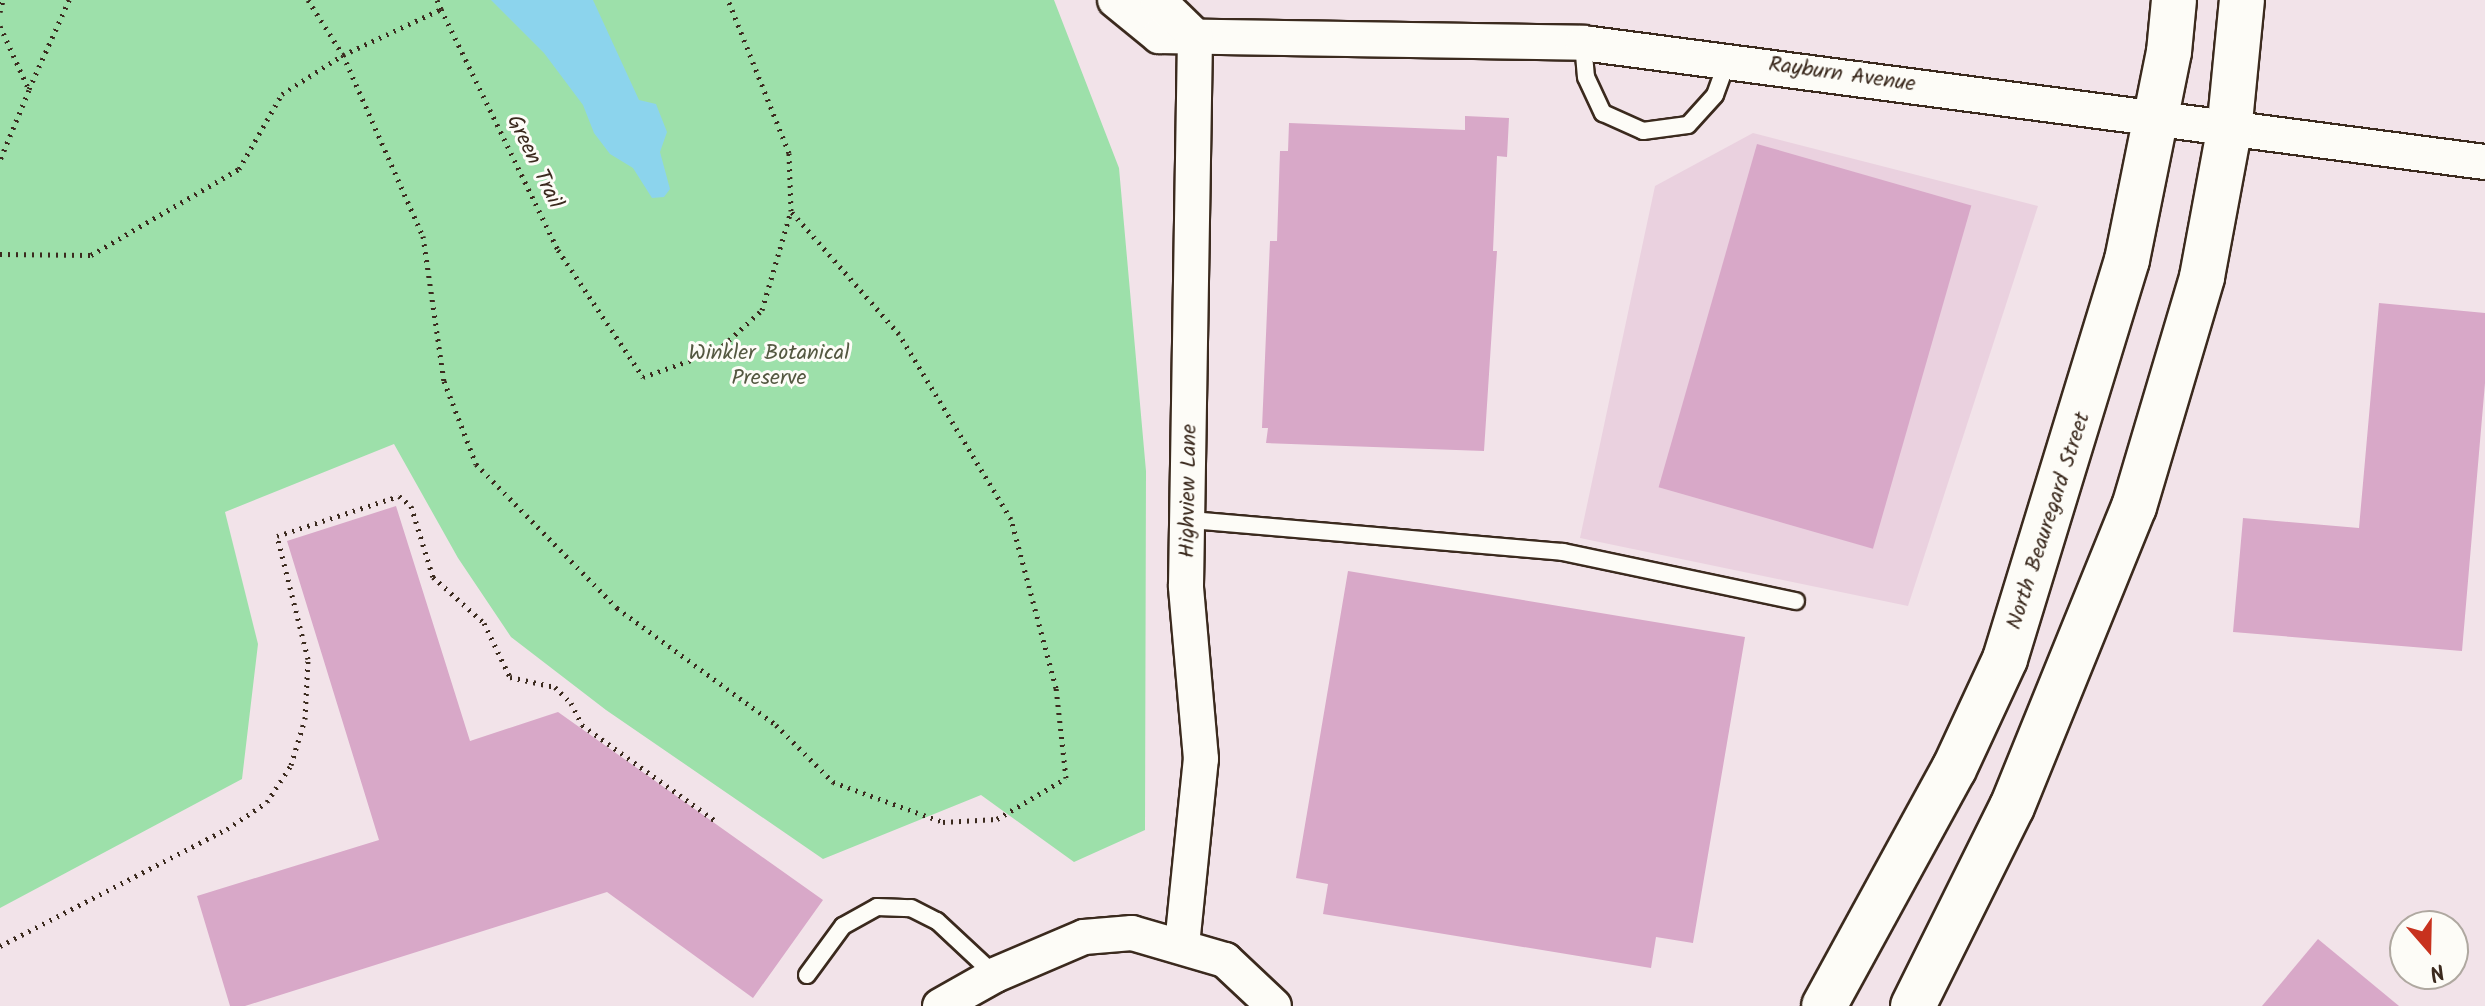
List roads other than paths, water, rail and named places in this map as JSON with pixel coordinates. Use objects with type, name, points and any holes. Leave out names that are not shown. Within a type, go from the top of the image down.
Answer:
[{"type":"main road","name":"North Beauregard Street","points":[[1824,1006],[1954,769],[2005,659],[2093,383],[2156,121],[2174,0]]},
{"type":"main road","points":[[1913,1006],[2012,807],[2109,579],[2202,277],[2229,132],[2242,0]]},
{"type":"street","name":"Rayburn Avenue","points":[[1115,0],[1159,36],[1583,43],[1728,59],[2229,132],[2485,162]]},
{"type":"street","points":[[1158,0],[1195,36]]},
{"type":"street","name":"Highview Lane","points":[[1182,945],[1201,759],[1188,651],[1195,36]]},
{"type":"street","points":[[940,1006],[995,975],[1084,937],[1132,933],[1182,945],[1225,960],[1274,1006]]},
{"type":"lane","points":[[1583,43],[1586,77],[1603,113],[1643,131],[1688,125],[1715,95],[1728,59]]},
{"type":"lane","points":[[1190,520],[1563,552],[1796,601]]},
{"type":"lane","points":[[807,975],[843,926],[877,907],[911,908],[937,921],[995,975]]},
{"type":"water","points":[[491,0],[593,0],[639,100],[656,104],[667,132],[660,152],[670,189],[664,197],[652,198],[633,168],[610,154],[594,133],[583,105],[544,53]]},
{"type":"park label","name":"Winkler Botanical Preserve","points":[[769,366]]}]
